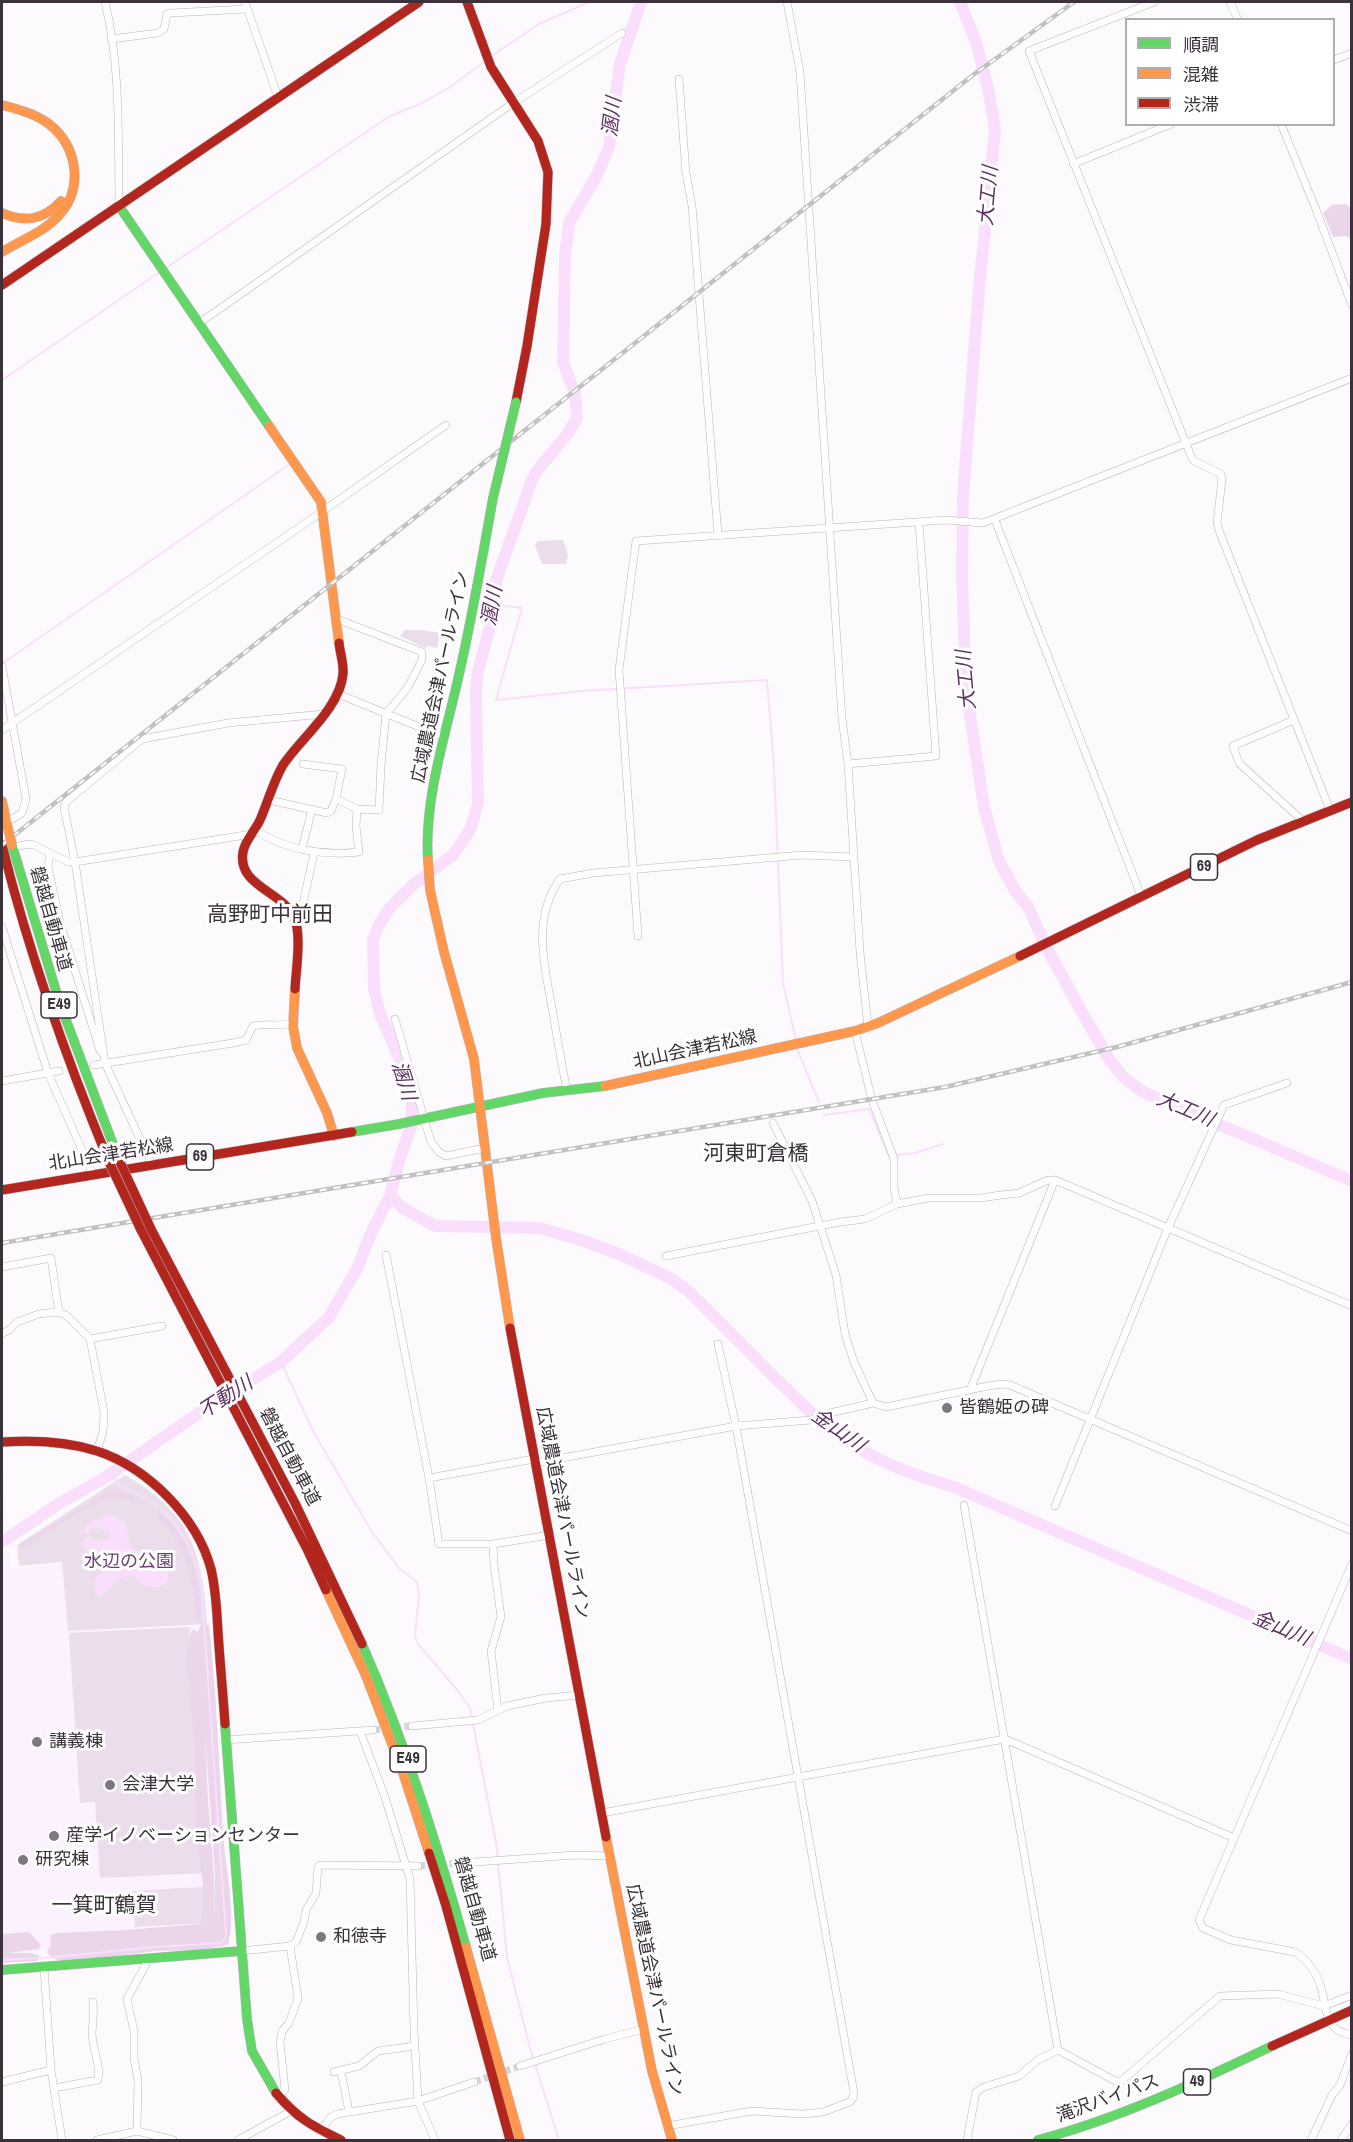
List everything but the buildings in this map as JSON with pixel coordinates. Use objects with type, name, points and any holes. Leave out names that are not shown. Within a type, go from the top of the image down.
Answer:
[{"type":"main road","points":[[2,285],[419,2]]},
{"type":"main road","name":"広域農道会津パールライン","points":[[467,2],[491,67],[538,141],[546,160],[549,183],[548,214],[537,291],[516,402],[493,498],[470,627],[432,800],[427,846],[430,890],[446,962],[474,1059],[509,1324],[652,2071],[672,2140]]},
{"type":"main road","points":[[2,105],[30,114],[55,129],[67,145],[76,175],[72,196],[61,213],[45,227],[2,252]]},
{"type":"main road","points":[[2,111],[33,122],[51,134],[63,152],[69,174],[66,193],[61,202],[48,214],[30,220],[19,220],[2,213]]},
{"type":"main road","points":[[119,206],[316,494],[323,510],[343,674],[338,694],[286,761],[242,856],[245,872],[252,880],[286,905],[296,921],[293,1023],[297,1047],[303,1066],[327,1112],[334,1136]]},
{"type":"main road","name":"磐越自動車道","points":[[2,801],[10,821],[9,846],[37,938],[114,1161],[225,1384],[231,1406],[270,1476],[333,1603],[385,1725],[417,1814],[446,1906],[510,2140]]},
{"type":"main road","name":"北山会津若松線","points":[[2,1190],[422,1120],[481,1106],[614,1084],[855,1031],[1034,950],[1257,840],[1352,802]]},
{"type":"main road","name":"磐越自動車道","points":[[225,1384],[240,1400],[342,1600],[394,1720],[441,1856],[520,2140]]},
{"type":"main road","points":[[2,1442],[25,1440],[76,1445],[115,1458],[155,1485],[181,1509],[198,1533],[206,1552],[214,1587],[241,1951],[252,2051],[263,2076],[277,2097],[320,2134],[341,2140]]},
{"type":"main road","points":[[2,1970],[241,1951]]},
{"type":"main road","name":"滝沢バイパス","points":[[1038,2140],[1083,2129],[1145,2106],[1352,2010]]},
{"type":"street","points":[[105,2],[116,91],[119,206]]},
{"type":"street","points":[[787,2],[800,72],[842,718],[848,764],[853,857],[868,1027]]},
{"type":"street","points":[[1154,2],[1029,51],[1186,444],[1194,461],[1221,474],[1217,523],[1330,810]]},
{"type":"street","points":[[1230,2],[1237,18]]},
{"type":"street","points":[[111,39],[158,33],[164,29],[167,14],[246,5],[279,96]]},
{"type":"street","points":[[198,324],[513,103],[622,33]]},
{"type":"street","points":[[1335,60],[1352,53]]},
{"type":"street","points":[[679,79],[686,173],[693,218],[718,535]]},
{"type":"street","points":[[1073,164],[1166,126]]},
{"type":"street","points":[[1282,126],[1352,305]]},
{"type":"street","points":[[638,936],[619,670],[636,541],[956,521],[983,523],[1352,378]]},
{"type":"street","points":[[2,730],[446,425]]},
{"type":"street","points":[[994,520],[1142,898]]},
{"type":"street","points":[[848,764],[936,756],[919,523]]},
{"type":"street","points":[[336,799],[357,809],[378,810],[387,714],[408,687],[422,660],[422,652],[337,619]]},
{"type":"street","points":[[2,667],[26,799],[22,813],[10,821]]},
{"type":"street","points":[[338,694],[444,737]]},
{"type":"street","points":[[105,1064],[75,862],[64,807],[66,802],[142,739],[228,723],[324,714]]},
{"type":"street","points":[[1294,720],[1233,746],[1239,763],[1303,821]]},
{"type":"street","points":[[269,800],[327,813],[332,811],[342,769],[303,764]]},
{"type":"street","points":[[302,849],[312,809]]},
{"type":"street","points":[[9,846],[29,844],[68,862],[75,862],[253,832],[314,853],[359,852],[357,809]]},
{"type":"street","points":[[296,921],[302,908],[314,853]]},
{"type":"street","points":[[51,854],[48,867],[60,922],[86,1009],[105,1064],[152,1165]]},
{"type":"street","points":[[567,1090],[543,958],[543,927],[550,896],[560,879],[593,873],[802,855],[853,857]]},
{"type":"street","points":[[2,927],[48,1073],[93,1174]]},
{"type":"street","points":[[395,1019],[422,1120],[431,1142],[439,1152],[446,1156],[486,1148]]},
{"type":"street","points":[[94,1065],[232,1043],[246,1040],[253,1026],[260,1024],[278,1026],[293,1023]]},
{"type":"street","points":[[855,1031],[872,1100],[893,1156],[897,1204]]},
{"type":"street","points":[[2,1081],[58,1071]]},
{"type":"street","points":[[1055,1506],[1168,1228],[1224,1105],[1287,1083]]},
{"type":"street","points":[[773,1123],[812,1201],[836,1275],[844,1334],[873,1403]]},
{"type":"street","points":[[666,1257],[865,1219],[897,1204],[928,1198],[1001,1196],[1019,1193],[1048,1180],[1055,1180],[1352,1306]]},
{"type":"street","points":[[970,1390],[1055,1180]]},
{"type":"street","points":[[386,1255],[440,1544],[493,1544],[550,1535]]},
{"type":"street","points":[[2,1267],[51,1258],[59,1312]]},
{"type":"street","points":[[2,1334],[17,1322],[39,1314],[59,1312],[66,1315],[90,1339],[104,1412],[103,1432],[97,1451]]},
{"type":"street","points":[[90,1339],[162,1326]]},
{"type":"street","points":[[667,2126],[752,2112],[803,2114],[823,2112],[850,2102],[854,2098],[736,1426],[718,1344]]},
{"type":"street","points":[[429,1478],[736,1426],[812,1420],[830,1413],[873,1403],[886,1407],[1003,1384],[1090,1418],[1352,1531]]},
{"type":"street","points":[[964,1505],[1058,2050]]},
{"type":"street","points":[[493,1544],[501,1617],[491,1651],[498,1710]]},
{"type":"street","points":[[1352,1564],[1199,1920],[1203,1928],[1231,1940],[1295,1952],[1302,1957],[1317,1977],[1324,2006],[1334,2028],[1352,2035]]},
{"type":"street","points":[[412,1726],[478,1720],[507,1706],[546,1698],[580,1695]]},
{"type":"street","points":[[225,1740],[373,1730]]},
{"type":"street","points":[[360,1731],[385,1797],[410,1880],[418,2101],[435,2140]]},
{"type":"street","points":[[602,1814],[1005,1739],[1234,1838]]},
{"type":"street","points":[[461,1863],[610,1856]]},
{"type":"street","points":[[241,1951],[290,1946],[296,1942],[306,1910],[316,1893],[320,1865],[418,1866]]},
{"type":"street","points":[[277,2097],[285,2090],[280,2042],[282,2031],[289,2023],[298,1998],[290,1946]]},
{"type":"street","points":[[138,2131],[138,2081],[134,2058],[134,2031],[127,1999],[146,1964],[146,1959]]},
{"type":"street","points":[[44,1967],[51,2070],[62,2140]]},
{"type":"street","points":[[1058,2050],[1119,2083],[1220,1996],[1278,1994],[1324,2006],[1352,1995]]},
{"type":"street","points":[[54,2088],[98,2080],[99,2066],[92,2031],[93,2002]]},
{"type":"street","points":[[520,2066],[606,2038],[644,2029]]},
{"type":"street","points":[[349,2112],[338,2071],[359,2066],[378,2051],[415,2046]]},
{"type":"street","points":[[967,2140],[976,2092],[984,2087],[1019,2076],[1038,2060],[1058,2050]]},
{"type":"street","points":[[1311,2140],[1332,2095],[1340,2085],[1352,2054]]},
{"type":"street","points":[[2,2082],[51,2070]]},
{"type":"street","points":[[320,2134],[331,2117],[418,2101],[474,2082]]},
{"type":"street","points":[[238,2140],[291,2111]]},
{"type":"street","points":[[1341,2140],[1352,2124]]},
{"type":"street","points":[[97,2140],[138,2131],[173,2140]]},
{"type":"shaded area","points":[[1346,204],[1351,208],[1351,239],[1346,236],[1333,237],[1323,213],[1332,205]]},
{"type":"shaded area","points":[[2,1455],[7,1527],[2,1531]]},
{"type":"shaded area","points":[[111,1490],[123,1491],[137,1498],[138,1501],[134,1503],[115,1497],[103,1500],[23,1549],[19,1546],[20,1544]]},
{"type":"shaded area","points":[[160,1513],[177,1530],[189,1552],[200,1598],[200,1619],[196,1617],[187,1563],[175,1539],[157,1517],[156,1514]]},
{"type":"shaded area","points":[[109,1514],[121,1520],[126,1526],[131,1547],[161,1559],[169,1575],[167,1583],[155,1588],[143,1584],[137,1577],[125,1576],[116,1581],[101,1596],[97,1596],[94,1586],[96,1577],[105,1570],[104,1562],[101,1558],[86,1551],[83,1541],[88,1537],[85,1532],[79,1535],[91,1522]],"holes":[[[96,1527],[109,1532],[108,1539],[96,1542],[92,1540],[89,1533]]]},
{"type":"shaded area","name":"会津大学","points":[[8,1552],[11,1569],[62,1563],[68,1631],[208,1625],[227,1938],[2,1954],[2,1556]]},
{"type":"shaded area","points":[[202,1623],[209,1625],[224,1845],[231,1909],[228,1945],[199,1950],[156,1951],[69,1962],[54,1959],[47,1953],[49,1947],[52,1947],[50,1946],[51,1935],[57,1933],[200,1924],[203,1911],[203,1884],[196,1832],[195,1747],[186,1659],[191,1632],[195,1629],[197,1633]],"holes":[[[205,1733],[215,1871],[215,1925]]]},
{"type":"shaded area","points":[[29,1932],[41,1945],[38,1949],[7,1953],[39,1955],[38,1961],[2,1963],[2,1934]]},
{"type":"green space","points":[[563,540],[568,554],[566,564],[542,564],[535,545],[538,541]]},
{"type":"green space","points":[[405,630],[440,633],[437,648],[428,646],[425,648],[400,636]]},
{"type":"green space","name":"水辺の公園","points":[[125,1475],[165,1504],[189,1536],[202,1576],[207,1624],[68,1631],[62,1562],[19,1566],[17,1545]]},
{"type":"green space","points":[[189,1627],[205,1873],[100,1878],[95,1802],[80,1803],[69,1633]]},
{"type":"green space","points":[[203,1887],[206,1923],[135,1927],[132,1891]]},
{"type":"waterway","points":[[490,57],[539,24],[589,2]]},
{"type":"waterway","name":"溷川","points":[[2,1542],[60,1503],[108,1476],[209,1406],[281,1362],[329,1317],[357,1269],[371,1233],[390,1196],[411,1127],[412,1098],[404,1069],[379,1011],[374,989],[373,939],[388,910],[413,885],[453,855],[471,828],[478,803],[476,690],[478,671],[496,605],[496,581],[532,480],[577,418],[575,394],[563,362],[565,257],[569,223],[597,175],[609,147],[620,64],[641,2]]},
{"type":"waterway","name":"大工川","points":[[960,2],[976,42],[988,88],[995,130],[979,289],[963,496],[962,578],[966,689],[984,807],[999,861],[1016,892],[1027,905],[1050,954],[1083,1014],[1109,1059],[1124,1078],[1143,1092],[1352,1181]]},
{"type":"waterway","points":[[166,268],[390,116],[420,104],[450,87],[485,61]]},
{"type":"waterway","points":[[2,380],[161,271]]},
{"type":"waterway","points":[[3,663],[290,464],[257,416]]},
{"type":"waterway","points":[[496,605],[522,608],[496,700],[582,691],[767,680],[774,767],[783,983],[796,1040]]},
{"type":"waterway","points":[[797,1049],[819,1102]]},
{"type":"waterway","points":[[824,1115],[869,1109],[889,1156],[915,1153],[943,1144]]},
{"type":"waterway","name":"金山川","points":[[390,1196],[403,1208],[435,1226],[539,1228],[619,1254],[670,1278],[687,1290],[816,1416],[848,1442],[871,1455],[906,1471],[954,1487],[1352,1659]]},
{"type":"waterway","points":[[281,1362],[313,1431],[372,1532],[400,1569],[417,1582],[419,1597],[415,1635],[418,1644],[470,1708],[498,1858]]},
{"type":"waterway","points":[[2,1960],[221,1943],[226,1936],[201,1579],[188,1544],[175,1524],[158,1507],[119,1484],[111,1473]]},
{"type":"waterway","points":[[498,1863],[507,1957],[530,2048],[559,2140]]},
{"type":"tunnel","points":[[373,1730],[412,1726]]},
{"type":"tunnel","points":[[418,1866],[461,1863]]},
{"type":"tunnel","points":[[474,2082],[520,2066]]},
{"type":"railway","points":[[2,845],[973,75],[1074,2]]},
{"type":"railway","points":[[2,1243],[945,1087],[1117,1047],[1352,982]]},
{"type":"traffic: fast","points":[[119,206],[269,426]]},
{"type":"traffic: fast","points":[[493,498],[516,402]]},
{"type":"traffic: fast","points":[[428,860],[432,792],[468,634],[493,498]]},
{"type":"traffic: fast","points":[[12,845],[60,1004],[119,1160]]},
{"type":"traffic: fast","points":[[352,1132],[543,1093],[605,1086]]},
{"type":"traffic: fast","points":[[362,1644],[378,1681],[419,1794],[466,1947]]},
{"type":"traffic: fast","points":[[225,1724],[247,2019],[252,2051],[276,2093]]},
{"type":"traffic: fast","points":[[2,1970],[241,1951]]},
{"type":"traffic: fast","points":[[1038,2140],[1128,2110],[1272,2046]]},
{"type":"traffic: slow","points":[[2,105],[38,117],[49,124],[66,144],[74,167],[72,192],[60,214],[40,231],[2,252]]},
{"type":"traffic: slow","points":[[2,213],[19,218],[34,218],[48,212],[61,201]]},
{"type":"traffic: slow","points":[[269,426],[321,502],[339,643]]},
{"type":"traffic: slow","points":[[2,801],[7,824]]},
{"type":"traffic: slow","points":[[7,824],[12,845]]},
{"type":"traffic: slow","points":[[428,860],[430,890],[444,952],[474,1059],[496,1238],[510,1328]]},
{"type":"traffic: slow","points":[[605,1086],[855,1031],[878,1023],[1020,956]]},
{"type":"traffic: slow","points":[[295,989],[293,1026],[297,1048],[327,1113],[334,1136]]},
{"type":"traffic: slow","points":[[326,1590],[366,1676],[403,1773],[429,1853]]},
{"type":"traffic: slow","points":[[606,1837],[652,2071],[672,2140]]},
{"type":"traffic: slow","points":[[466,1947],[520,2140]]},
{"type":"traffic: jam","points":[[2,285],[419,2]]},
{"type":"traffic: jam","points":[[467,2],[491,67],[538,141],[548,172],[546,224],[516,402]]},
{"type":"traffic: jam","points":[[295,989],[298,933],[294,917],[288,908],[253,881],[243,863],[243,852],[260,820],[283,765],[335,699],[343,674],[339,643]]},
{"type":"traffic: jam","points":[[1020,956],[1257,840],[1352,802]]},
{"type":"traffic: jam","points":[[2,845],[24,926],[50,1005],[109,1162]]},
{"type":"traffic: jam","points":[[2,1190],[352,1132]]},
{"type":"traffic: jam","points":[[119,1160],[151,1229]]},
{"type":"traffic: jam","points":[[109,1162],[141,1230]]},
{"type":"traffic: jam","points":[[151,1229],[295,1503],[362,1644]]},
{"type":"traffic: jam","points":[[141,1230],[308,1551],[326,1590]]},
{"type":"traffic: jam","points":[[510,1328],[606,1837]]},
{"type":"traffic: jam","points":[[2,1442],[50,1442],[97,1451],[134,1469],[152,1482],[182,1513],[204,1550],[213,1577],[225,1724]]},
{"type":"traffic: jam","points":[[429,1853],[446,1906],[510,2140]]},
{"type":"traffic: jam","points":[[1272,2046],[1352,2010]]},
{"type":"traffic: jam","points":[[276,2093],[306,2121],[341,2140]]},
{"type":"place","name":"皆鶴姫の碑","points":[[947,1408]]},
{"type":"place","name":"講義棟","points":[[37,1742]]},
{"type":"place","name":"会津大学","points":[[110,1785]]},
{"type":"place","name":"産学イノベーションセンター","points":[[54,1836]]},
{"type":"place","name":"研究棟","points":[[23,1860]]},
{"type":"place","name":"和徳寺","points":[[321,1937]]},
{"type":"district","name":"高野町中前田","points":[[270,915]]},
{"type":"district","name":"河東町倉橋","points":[[756,1154]]},
{"type":"district","name":"一箕町鶴賀","points":[[104,1906]]},
{"type":"water label","name":"不動川","points":[[226,1398]]}]
